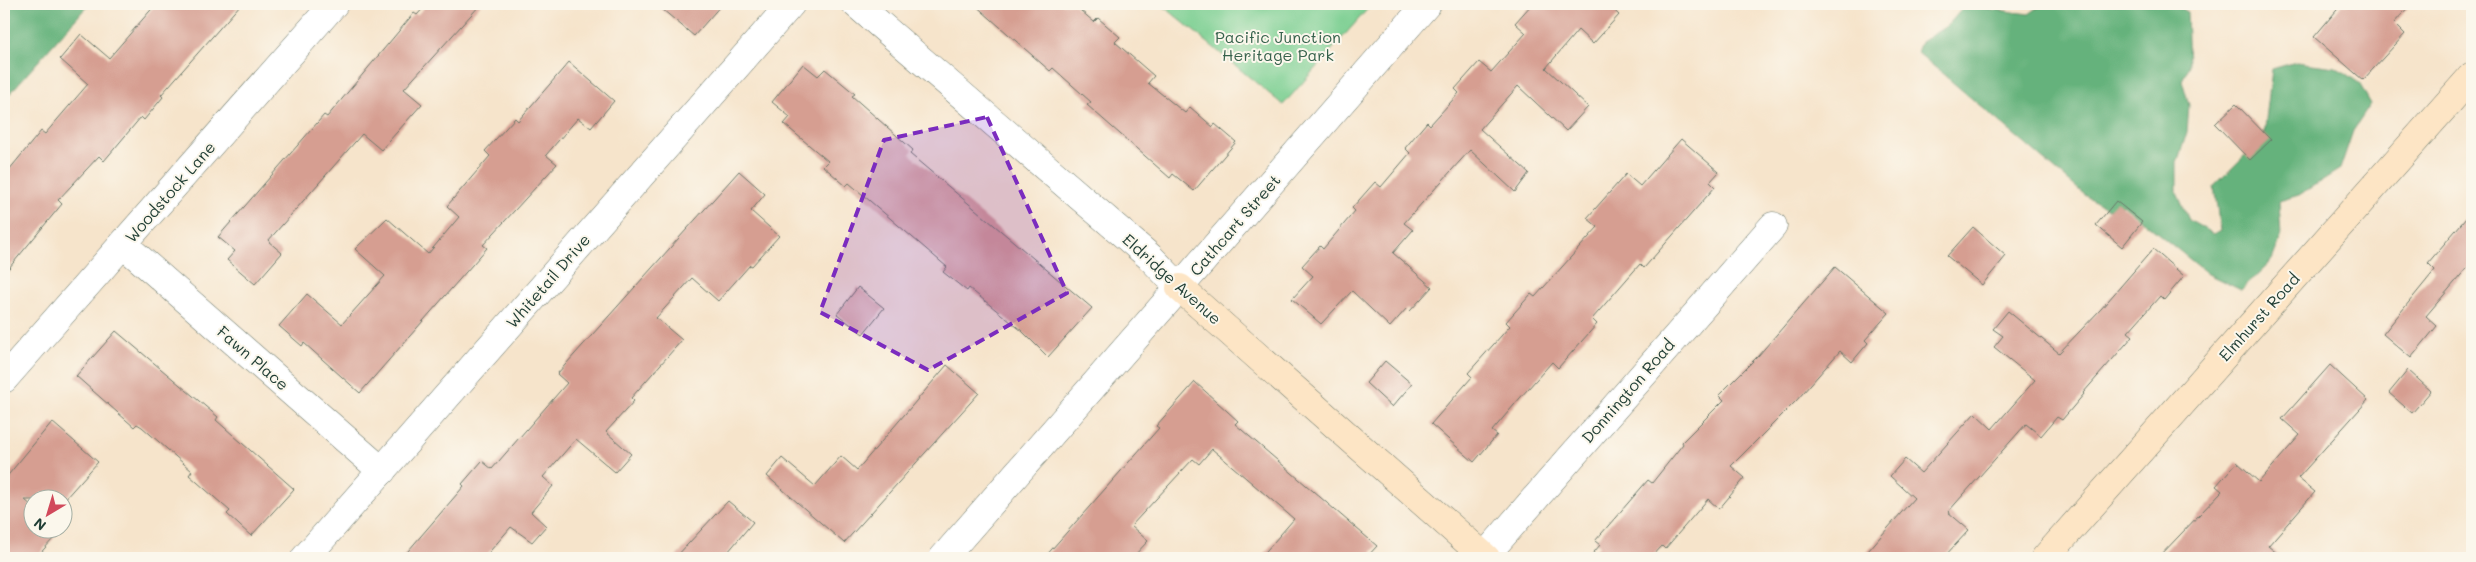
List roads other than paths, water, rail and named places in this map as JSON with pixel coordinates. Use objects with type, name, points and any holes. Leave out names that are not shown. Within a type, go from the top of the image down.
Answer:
[{"type":"street","name":"Woodstock Lane","points":[[4,379],[124,245],[334,4]]},
{"type":"street","name":"Whitetail Drive","points":[[305,558],[791,4]]},
{"type":"street","name":"Eldridge Avenue","points":[[856,4],[1150,258],[1180,288],[1484,558]]},
{"type":"street","name":"Cathcart Street","points":[[943,558],[1428,4]]},
{"type":"street","name":"Elmhurst Road","points":[[2045,558],[2472,76]]},
{"type":"street","name":"Donnington Road","points":[[1484,558],[1773,226]]},
{"type":"street","name":"Fawn Place","points":[[124,245],[382,471]]},
{"type":"park label","name":"Pacific Junction Heritage Park","points":[[1278,46]]}]
